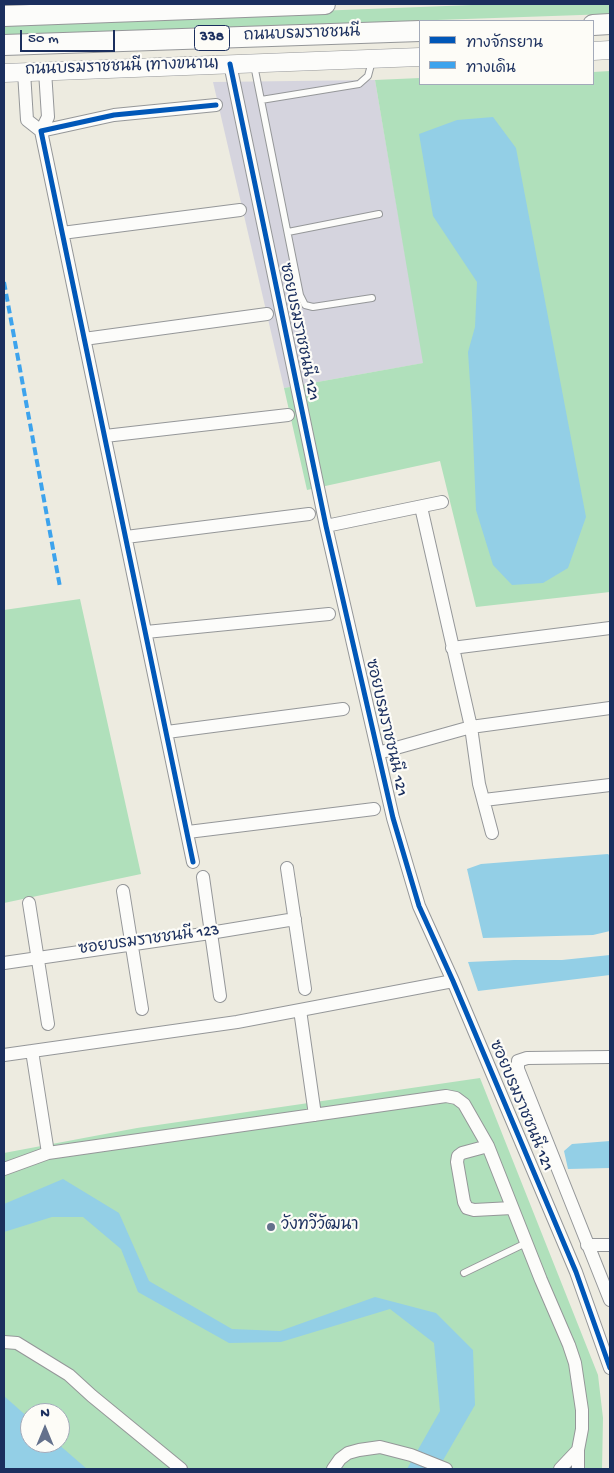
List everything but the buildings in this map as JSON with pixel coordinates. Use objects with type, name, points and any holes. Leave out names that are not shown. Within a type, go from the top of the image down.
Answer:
[{"type":"highway","name":"ถนนบรมราชชนนี","points":[[4,16],[325,4]]},
{"type":"highway","points":[[594,25],[610,24]]},
{"type":"highway","name":"ถนนบรมราชชนนี","points":[[4,46],[419,31]]},
{"type":"main road","points":[[594,51],[610,50]]},
{"type":"main road","name":"ถนนบรมราชชนนี (ทางขนาน)","points":[[4,73],[419,57]]},
{"type":"street","name":"ซอยบรมราชชนนี 121","points":[[230,64],[326,526],[393,818],[419,906],[453,981],[576,1272],[610,1368]]},
{"type":"street","points":[[45,71],[48,117],[41,131],[194,862]]},
{"type":"street","points":[[24,72],[27,120],[41,131]]},
{"type":"street","points":[[41,131],[114,115],[216,105]]},
{"type":"street","points":[[62,233],[240,210]]},
{"type":"street","points":[[84,339],[268,314]]},
{"type":"street","points":[[104,436],[288,415]]},
{"type":"street","points":[[326,526],[442,502]]},
{"type":"street","points":[[421,507],[471,727],[479,784],[492,833]]},
{"type":"street","points":[[126,537],[309,514]]},
{"type":"street","points":[[146,632],[329,614]]},
{"type":"street","points":[[452,648],[610,628]]},
{"type":"street","points":[[378,753],[471,727],[610,708]]},
{"type":"street","points":[[167,732],[343,709]]},
{"type":"street","points":[[484,800],[610,785]]},
{"type":"street","points":[[188,832],[374,809]]},
{"type":"street","points":[[287,868],[305,989]]},
{"type":"street","points":[[203,877],[220,996]]},
{"type":"street","points":[[123,890],[142,1010]]},
{"type":"street","points":[[29,903],[48,1024]]},
{"type":"street","name":"ซอยบรมราชชนนี 123","points":[[4,963],[294,919]]},
{"type":"street","points":[[4,1055],[237,1022],[453,981]]},
{"type":"street","points":[[300,1010],[315,1115]]},
{"type":"street","points":[[32,1051],[48,1153]]},
{"type":"street","points":[[610,1057],[527,1058],[518,1061],[518,1069],[610,1300]]},
{"type":"street","points":[[4,1169],[48,1153],[446,1096],[456,1098],[464,1104],[488,1146],[569,1345],[582,1410],[578,1469]]},
{"type":"street","points":[[488,1146],[462,1153],[458,1156],[457,1162],[464,1202],[467,1208],[474,1210],[512,1208]]},
{"type":"street","points":[[588,1245],[610,1245]]},
{"type":"street","points":[[4,1342],[18,1343],[69,1375],[181,1469]]},
{"type":"street","points":[[333,1469],[340,1459],[348,1453],[380,1447],[411,1455],[446,1469]]},
{"type":"street","points":[[560,1469],[578,1450]]},
{"type":"lane","points":[[262,100],[360,84],[368,76],[373,59]]},
{"type":"lane","points":[[254,64],[300,295],[305,305],[313,307],[372,298]]},
{"type":"lane","points":[[288,232],[379,214]]},
{"type":"lane","points":[[464,1273],[526,1243]]},
{"type":"shaded area","points":[[375,80],[424,363],[284,388],[213,82]]},
{"type":"green space","points":[[498,4],[610,4],[610,14],[4,35],[4,23]]},
{"type":"green space","points":[[610,71],[610,592],[476,607],[440,461],[307,490],[284,388],[423,363],[375,80],[419,78],[419,85],[594,85],[594,72]]},
{"type":"green space","points":[[80,599],[141,874],[4,903],[4,610]]},
{"type":"green space","name":"วังทวีวัฒนา","points":[[480,1078],[598,1375],[603,1418],[602,1469],[4,1469],[4,1153],[137,1128]]},
{"type":"water","points":[[493,117],[516,148],[586,517],[568,568],[543,583],[512,585],[493,565],[476,510],[468,352],[475,327],[477,282],[433,216],[419,134],[457,120]]},
{"type":"water","points":[[608,854],[610,856],[610,931],[593,935],[483,938],[467,869],[481,864]]},
{"type":"water","points":[[610,955],[610,975],[478,991],[468,962],[562,960]]},
{"type":"water","points":[[610,1141],[610,1168],[568,1169],[564,1151],[572,1144]]},
{"type":"water","points":[[63,1179],[119,1213],[149,1281],[232,1329],[280,1331],[375,1297],[436,1313],[473,1350],[475,1405],[438,1469],[407,1469],[440,1411],[434,1343],[390,1309],[281,1342],[229,1343],[138,1292],[121,1249],[83,1217],[52,1217],[4,1232],[4,1204]]},
{"type":"water","points":[[4,1396],[20,1410],[20,1453],[69,1453],[87,1469],[4,1469]]},
{"type":"marked path","points":[[4,282],[60,587]]},
{"type":"cycle path","points":[[230,64],[326,526],[393,818],[419,906],[453,981],[576,1272],[610,1368]]},
{"type":"cycle path","points":[[193,862],[41,131],[114,115],[216,105]]},
{"type":"place","name":"วังทวีวัฒนา","points":[[271,1227]]}]
